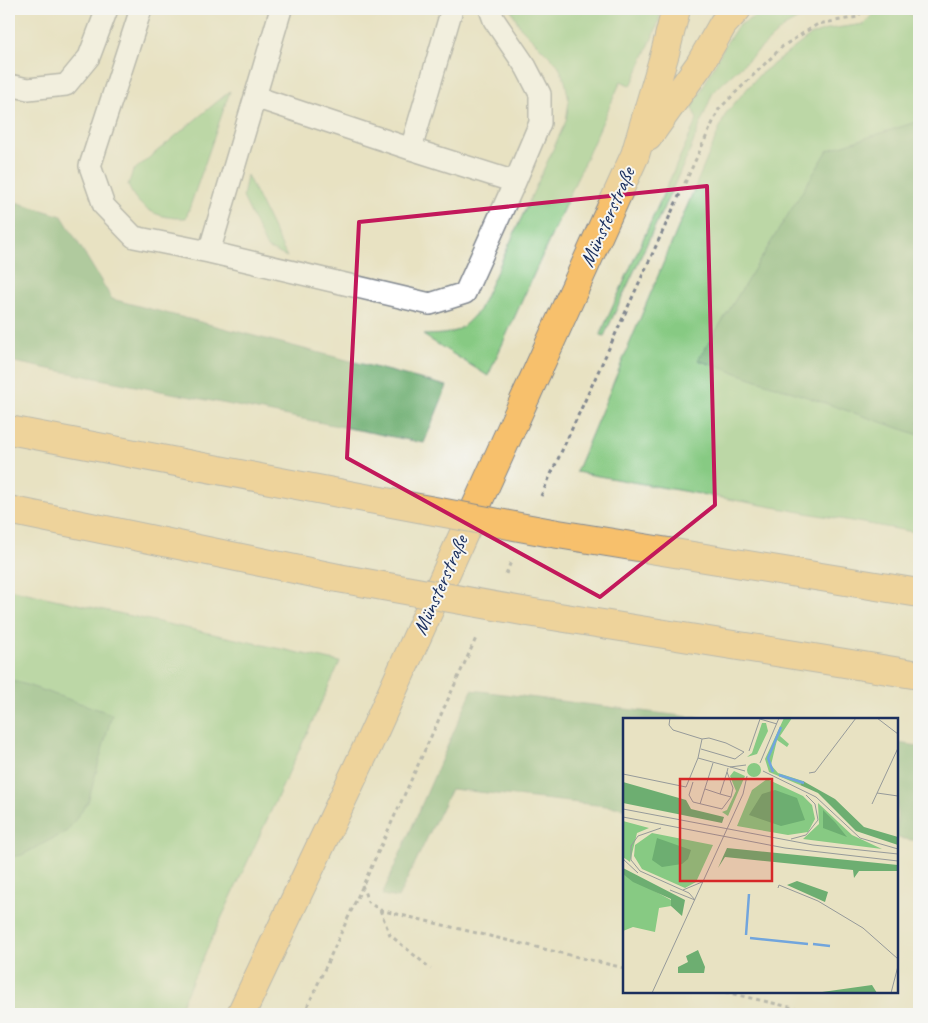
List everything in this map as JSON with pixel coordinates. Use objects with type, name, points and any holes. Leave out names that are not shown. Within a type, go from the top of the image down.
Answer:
[{"type":"main road","name":"Münsterstraße","points":[[241,1014],[369,743],[635,155],[676,9]]},
{"type":"main road","name":"Münsterstraße","points":[[635,155],[700,64],[723,24],[737,9]]},
{"type":"main road","points":[[9,430],[552,533],[919,593]]},
{"type":"main road","points":[[9,510],[338,578],[528,612],[919,675]]},
{"type":"lane","points":[[9,85],[28,89],[66,85],[89,57],[107,9]]},
{"type":"lane","points":[[141,9],[90,166],[104,206],[134,237],[208,252],[430,304],[465,293],[540,123],[540,94],[526,67],[494,20],[490,9]]},
{"type":"lane","points":[[208,252],[281,9]]},
{"type":"lane","points":[[411,148],[452,9]]},
{"type":"lane","points":[[255,98],[515,182]]},
{"type":"path","points":[[719,109],[783,46],[818,24],[858,17],[862,9]]},
{"type":"path","points":[[362,885],[368,902],[380,910],[623,968]]},
{"type":"path","points":[[380,910],[390,935],[431,969]]},
{"type":"path","points":[[729,993],[820,1014]]},
{"type":"highlighted area","points":[[707,186],[715,505],[600,597],[347,458],[359,222]]},
{"type":"green space","points":[[511,9],[662,9],[657,27],[631,86],[621,81],[488,376],[423,335],[455,331],[466,324],[479,310],[566,121],[569,101],[565,81],[558,65],[520,27]]},
{"type":"green space","points":[[767,9],[838,9],[811,12],[784,27],[713,92],[689,153],[604,336],[600,335],[697,119],[692,108],[725,45],[738,26]]},
{"type":"green space","points":[[876,9],[897,9],[919,18],[919,533],[576,472],[726,113],[759,75],[811,35],[829,29],[864,24]]},
{"type":"green space","points":[[230,91],[186,218],[158,215],[144,207],[137,201],[128,185],[133,171]]},
{"type":"green space","points":[[919,121],[919,435],[698,360],[828,150]]},
{"type":"green space","points":[[247,175],[287,257],[267,248],[243,197]]},
{"type":"green space","points":[[9,200],[62,216],[112,299],[447,386],[424,443],[9,361]]},
{"type":"green space","points":[[9,589],[340,662],[177,1014],[9,1014]]},
{"type":"green space","points":[[9,679],[112,714],[88,802],[67,831],[22,855],[9,857]]},
{"type":"green space","points":[[472,690],[698,718],[623,718],[623,808],[451,789],[398,898],[382,895]]},
{"type":"green space","points":[[898,743],[919,746],[919,841],[898,838]]}]
